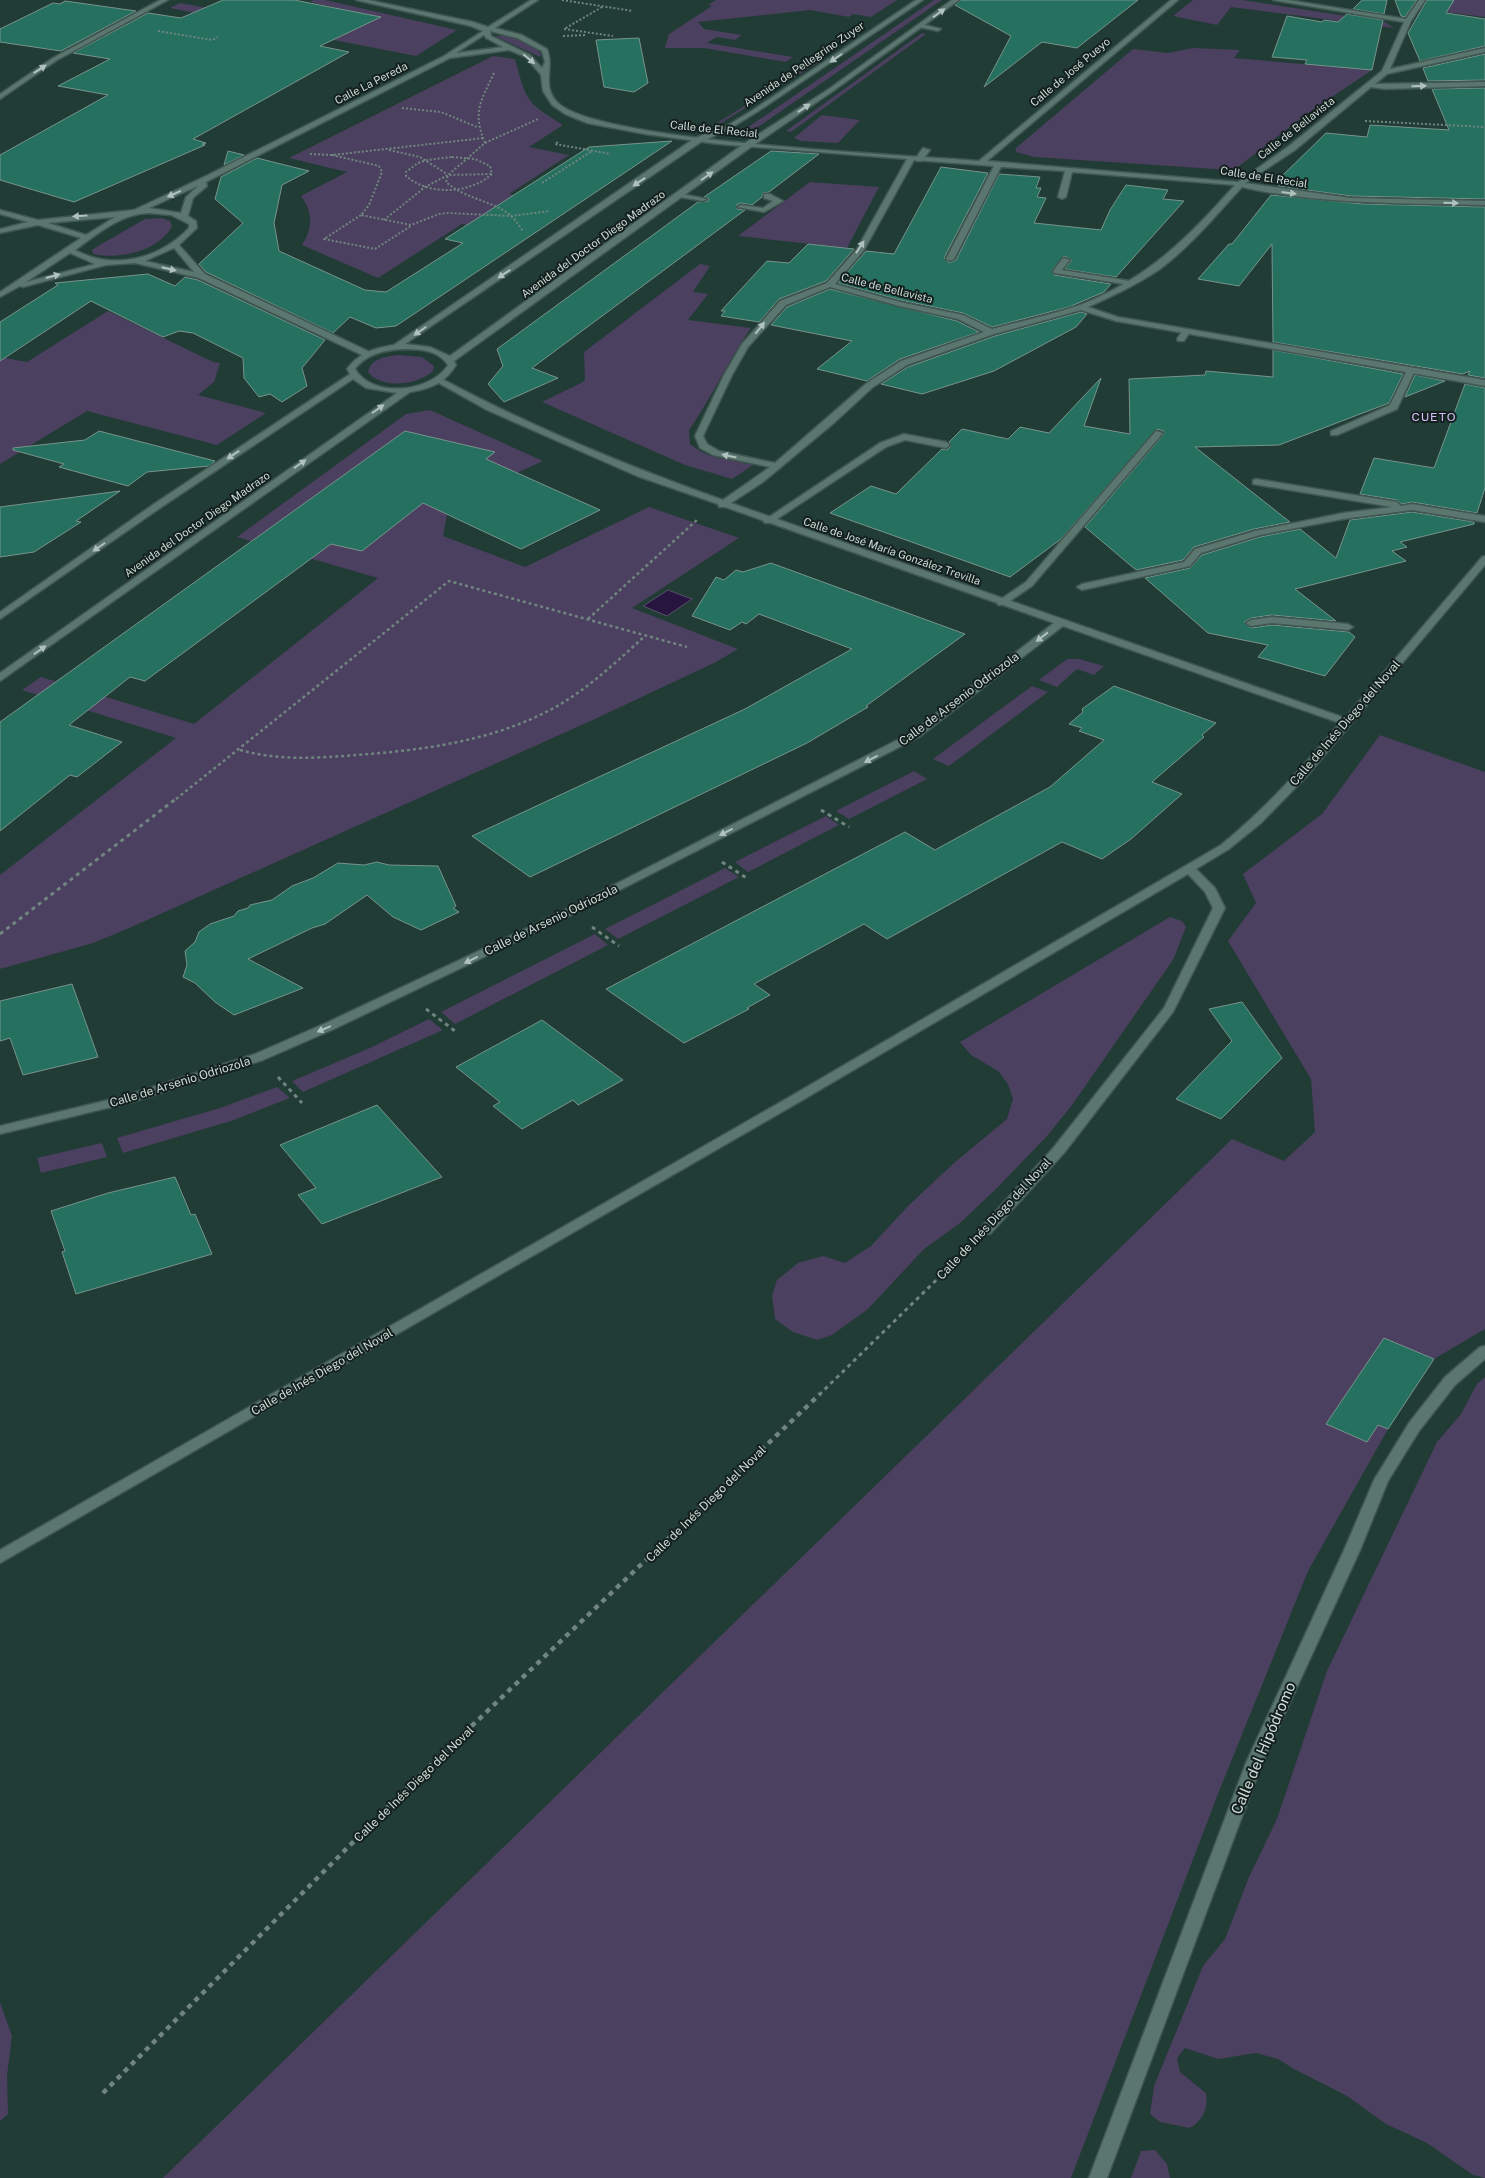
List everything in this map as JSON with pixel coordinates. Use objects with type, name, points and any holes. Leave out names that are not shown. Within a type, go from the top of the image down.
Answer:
[{"type":"street","points":[[0,97],[56,59],[164,0]]},
{"type":"street","points":[[359,0],[472,24],[486,30]]},
{"type":"street","name":"Calle La Pereda","points":[[137,212],[211,177],[446,57],[535,0]]},
{"type":"street","name":"Avenida de Pellegrino Zuyer","points":[[698,140],[727,128],[755,111],[920,0]]},
{"type":"street","points":[[748,145],[831,90],[956,0]]},
{"type":"street","name":"Calle de José Pueyo","points":[[981,163],[1175,0]]},
{"type":"street","points":[[1276,0],[1408,20]]},
{"type":"street","name":"Calle de Bellavista","points":[[722,505],[741,494],[776,466],[870,385],[904,363],[991,332],[1081,307],[1098,300],[1157,267],[1198,231],[1241,183],[1292,148],[1385,72],[1408,20],[1422,0]]},
{"type":"street","name":"Calle de El Recial","points":[[502,20],[514,34]]},
{"type":"street","points":[[921,26],[938,29]]},
{"type":"street","name":"Calle de El Recial","points":[[543,73],[528,56],[488,37],[486,30],[514,34],[545,50],[548,62],[543,73],[544,88],[550,99],[567,113],[614,127],[698,140],[748,145],[1241,183],[1268,190],[1351,200],[1485,203]]},
{"type":"street","points":[[446,57],[477,51],[511,48]]},
{"type":"street","name":"Calle de Bellavista","points":[[1385,72],[1485,50]]},
{"type":"street","points":[[1370,85],[1385,87],[1485,84]]},
{"type":"street","name":"Avenida del Doctor Diego Madrazo","points":[[396,347],[552,242],[698,140]]},
{"type":"street","name":"Avenida del Doctor Diego Madrazo","points":[[450,360],[748,145]]},
{"type":"street","points":[[830,285],[860,250],[915,159],[926,150]]},
{"type":"street","points":[[950,259],[1000,164]]},
{"type":"street","points":[[1062,197],[1069,169]]},
{"type":"street","name":"Calle La Pereda","points":[[184,216],[190,197],[211,177]]},
{"type":"street","points":[[680,195],[703,199]]},
{"type":"street","points":[[741,207],[764,210],[779,201],[767,196]]},
{"type":"street","points":[[0,231],[32,222],[68,217],[160,211],[184,216],[193,223],[193,228],[175,245],[136,261]]},
{"type":"street","points":[[0,212],[76,233],[87,238]]},
{"type":"street","points":[[3,293],[87,238],[128,214]]},
{"type":"street","points":[[175,245],[202,276]]},
{"type":"street","points":[[70,250],[90,260],[105,263]]},
{"type":"street","points":[[1066,260],[1057,271],[1130,283]]},
{"type":"street","points":[[3,293],[50,277],[105,263],[136,261],[202,276],[367,354]]},
{"type":"street","name":"Calle de Bellavista","points":[[776,466],[716,453],[703,446],[699,436],[728,375],[745,346],[783,303],[830,285],[899,304],[960,317],[991,332]]},
{"type":"street","points":[[1098,300],[1142,324]]},
{"type":"street","points":[[1081,307],[1116,319],[1183,335],[1485,383]]},
{"type":"street","points":[[396,347],[433,350],[450,360],[452,365],[450,371],[438,381],[408,389],[373,388],[360,383],[352,376],[351,368],[356,361],[367,354],[396,347]]},
{"type":"street","points":[[1334,433],[1394,406],[1411,370]]},
{"type":"street","points":[[0,616],[158,506],[352,376]]},
{"type":"street","name":"Calle de José María González Trevilla","points":[[438,381],[490,408],[640,474],[722,505],[1347,722]]},
{"type":"street","name":"Avenida del Doctor Diego Madrazo","points":[[0,678],[408,389]]},
{"type":"street","points":[[1001,602],[1029,584],[1159,433]]},
{"type":"street","points":[[768,521],[883,445],[904,437],[946,445]]},
{"type":"street","points":[[1256,482],[1485,518]]},
{"type":"street","points":[[1082,587],[1187,564],[1198,551],[1258,533],[1343,516],[1412,507]]},
{"type":"street","name":"Calle de Inés Diego del Noval","points":[[0,1557],[790,1102],[1225,847],[1257,821],[1303,774],[1485,559]]},
{"type":"street","points":[[1251,623],[1272,620],[1348,627]]},
{"type":"street","name":"Calle de Arsenio Odriozola","points":[[0,1130],[128,1099],[259,1057],[405,992],[915,735],[1060,623]]},
{"type":"street","name":"Calle de Inés Diego del Noval","points":[[986,1230],[1059,1150],[1170,1009],[1218,908],[1215,896],[1206,883],[1188,868]]},
{"type":"street","name":"Calle del Hipódromo","points":[[1098,2178],[1254,1763],[1381,1480],[1414,1427],[1450,1381],[1485,1351]]},
{"type":"path","points":[[562,0],[633,11]]},
{"type":"path","points":[[602,7],[564,29],[613,36]]},
{"type":"path","points":[[161,32],[212,40],[218,37]]},
{"type":"path","points":[[556,37],[592,34]]},
{"type":"path","points":[[485,143],[478,127],[477,110],[494,70]]},
{"type":"path","points":[[401,108],[424,107],[443,111],[478,127]]},
{"type":"path","points":[[1327,118],[1485,127]]},
{"type":"path","points":[[384,220],[425,187],[448,174],[485,143],[540,119]]},
{"type":"path","points":[[332,155],[484,138]]},
{"type":"path","points":[[558,142],[556,144],[611,154]]},
{"type":"path","points":[[265,149],[332,155],[379,166],[382,172],[368,206],[361,215],[324,239],[375,249],[411,225],[439,214],[511,216],[554,210],[592,214]]},
{"type":"path","points":[[385,149],[408,153],[427,160],[448,174],[492,174]]},
{"type":"path","points":[[542,183],[592,150]]},
{"type":"path","points":[[492,174],[490,166],[465,158],[427,160],[410,167],[406,176],[415,184],[425,187],[452,189],[490,204],[511,216],[530,236],[552,242]]},
{"type":"path","points":[[448,174],[446,182],[452,189]]},
{"type":"path","points":[[452,189],[482,182],[492,174]]},
{"type":"path","points":[[361,215],[411,225]]},
{"type":"path","points":[[587,619],[698,520],[722,505]]},
{"type":"path","points":[[0,934],[240,750],[449,581],[687,647]]},
{"type":"path","points":[[240,750],[273,758],[306,759],[390,753],[504,731],[552,709],[597,679],[645,635]]},
{"type":"path","points":[[821,810],[848,827]]},
{"type":"path","points":[[722,861],[748,879]]},
{"type":"path","points":[[591,927],[619,946]]},
{"type":"path","points":[[426,1009],[455,1031]]},
{"type":"path","points":[[278,1076],[302,1103]]},
{"type":"path","name":"Calle de Inés Diego del Noval","points":[[103,2092],[414,1781],[884,1333],[986,1230]]},
{"type":"shaded area","points":[[325,0],[457,30],[416,56],[170,8],[180,3],[346,33],[380,17],[310,2]]},
{"type":"shaded area","points":[[716,0],[897,0],[871,17],[853,14],[849,17],[810,10],[698,22],[704,29],[742,35],[735,40],[717,37],[707,43],[793,57],[786,62],[704,48],[665,48],[669,34],[712,6],[708,5]]},
{"type":"shaded area","points":[[934,0],[942,0],[755,129],[747,128]]},
{"type":"shaded area","points":[[1193,0],[1242,0],[1385,22],[1394,28],[1231,7],[1217,25],[1173,16]]},
{"type":"shaded area","points":[[1454,0],[1485,0],[1485,17],[1446,12]]},
{"type":"shaded area","points":[[922,33],[926,34],[791,132],[786,131]]},
{"type":"shaded area","points":[[495,36],[508,36],[520,39],[537,49],[541,54],[540,57]]},
{"type":"shaded area","points":[[1193,48],[1240,50],[1234,58],[1372,70],[1308,113],[1238,167],[1230,170],[1034,157],[1016,152],[1016,148],[1133,49],[1168,53]]},
{"type":"shaded area","points":[[493,56],[515,59],[522,84],[529,99],[541,111],[563,125],[529,147],[569,155],[509,194],[573,207],[528,238],[462,224],[378,278],[302,245],[310,227],[310,220],[308,208],[301,196],[347,172],[289,158]]},
{"type":"shaded area","points":[[816,62],[819,62],[721,123],[717,123]]},
{"type":"shaded area","points":[[822,115],[860,120],[838,143],[801,141],[794,138]]},
{"type":"shaded area","points":[[810,182],[879,187],[847,248],[738,236]]},
{"type":"shaded area","points":[[162,218],[170,221],[172,226],[158,242],[137,252],[114,256],[93,254],[92,250],[145,219]]},
{"type":"shaded area","points":[[700,264],[710,266],[693,292],[708,294],[688,320],[751,328],[689,430],[690,444],[700,451],[711,456],[753,465],[732,479],[685,465],[542,402],[583,382],[585,379],[584,352]]},
{"type":"shaded area","points":[[108,311],[213,362],[220,363],[214,382],[198,395],[266,413],[217,445],[87,411],[0,464],[0,357],[27,362]]},
{"type":"shaded area","points":[[398,355],[422,357],[434,366],[433,371],[418,380],[400,384],[374,378],[368,372],[376,361]]},
{"type":"shaded area","points":[[430,410],[543,461],[449,504],[443,536],[525,567],[649,507],[739,538],[632,608],[738,649],[716,662],[595,719],[127,929],[93,943],[0,969],[0,875],[176,738],[22,690],[41,677],[194,724],[378,578],[237,537],[406,414]]},
{"type":"shaded area","points":[[668,590],[692,599],[667,616],[643,606]]},
{"type":"shaded area","points":[[1067,659],[1079,659],[1104,666],[1094,675],[1077,669],[1057,687],[1039,680]]},
{"type":"shaded area","points":[[1032,686],[1048,692],[949,766],[933,759]]},
{"type":"shaded area","points":[[1380,735],[1485,772],[1485,1329],[1434,1359],[1388,1429],[1308,1571],[1218,1794],[1071,2178],[163,2178],[1232,1139],[1284,1161],[1315,1132],[1311,1079],[1228,941],[1256,903],[1243,874],[1322,814]]},
{"type":"shaded area","points":[[914,771],[927,779],[849,819],[836,811]]},
{"type":"shaded area","points":[[826,816],[839,825],[748,872],[735,862]]},
{"type":"shaded area","points":[[725,868],[739,877],[618,939],[605,929]]},
{"type":"shaded area","points":[[1170,917],[1182,921],[1186,927],[1173,960],[1072,1105],[1048,1135],[996,1189],[960,1223],[924,1249],[868,1309],[832,1335],[817,1340],[793,1332],[775,1319],[772,1296],[777,1280],[798,1263],[823,1256],[845,1263],[871,1246],[909,1205],[954,1163],[1007,1119],[1013,1099],[1008,1084],[998,1071],[971,1055],[960,1042]]},
{"type":"shaded area","points":[[595,934],[608,945],[455,1024],[441,1012]]},
{"type":"shaded area","points":[[429,1019],[443,1030],[303,1092],[292,1081],[370,1048]]},
{"type":"shaded area","points":[[277,1087],[290,1098],[231,1121],[123,1153],[117,1138],[220,1108]]},
{"type":"shaded area","points":[[102,1143],[107,1157],[41,1173],[37,1158]]},
{"type":"shaded area","points":[[1485,1377],[1485,2178],[1473,2175],[1427,2143],[1386,2124],[1347,2096],[1278,2059],[1256,2053],[1218,2059],[1185,2048],[1177,2058],[1180,2072],[1206,2093],[1206,2109],[1199,2121],[1190,2128],[1160,2122],[1150,2114],[1154,2086],[1203,1966],[1225,1939],[1249,1877],[1277,1819],[1327,1671],[1437,1442],[1461,1414],[1477,1384]]},
{"type":"shaded area","points":[[0,2002],[12,2036],[7,2076],[8,2114],[0,2121]]},
{"type":"shaded area","points":[[1155,2150],[1167,2164],[1170,2178],[1131,2178],[1141,2151]]},
{"type":"building","points":[[223,0],[294,0],[381,17],[320,46],[349,52],[193,139],[206,143],[202,144],[205,145],[74,202],[0,180],[0,155],[108,95],[58,86],[110,59],[73,53],[148,13],[181,18]]},
{"type":"building","points":[[961,0],[1138,0],[1077,48],[1042,42],[984,87],[1011,36],[955,5]]},
{"type":"building","points":[[1362,0],[1387,0],[1384,14],[1353,9]]},
{"type":"building","points":[[1395,0],[1417,0],[1405,17],[1401,16]]},
{"type":"building","points":[[1427,0],[1454,0],[1446,13],[1485,19],[1485,46],[1420,61],[1408,33]]},
{"type":"building","points":[[65,1],[136,11],[61,51],[0,42],[0,29],[53,3],[60,4]]},
{"type":"building","points":[[1347,14],[1383,20],[1372,70],[1305,64],[1307,60],[1272,57],[1287,16],[1322,22],[1324,20],[1338,22]]},
{"type":"building","points":[[639,38],[648,83],[634,92],[604,87],[596,40]]},
{"type":"building","points":[[1485,54],[1485,80],[1428,81],[1423,68]]},
{"type":"building","points":[[1485,88],[1485,199],[1351,196],[1278,186],[1284,178],[1280,178],[1326,133],[1367,137],[1370,125],[1449,130],[1432,89]]},
{"type":"building","points":[[672,141],[396,326],[376,328],[350,317],[333,333],[206,272],[199,264],[243,223],[215,199],[221,177],[257,158],[309,171],[282,185],[274,223],[279,251],[365,290],[386,292],[463,243],[445,239],[589,147]]},
{"type":"building","points":[[228,151],[244,155],[224,165]]},
{"type":"building","points":[[771,151],[819,154],[769,192],[763,193],[762,197],[752,205],[741,203],[736,205],[737,209],[745,210],[532,368],[558,378],[504,402],[488,384],[503,366],[497,349],[698,202],[708,201],[709,198],[704,197]]},
{"type":"building","points":[[941,167],[988,173],[944,258],[949,263],[956,260],[999,174],[1040,177],[1036,188],[1041,188],[1037,197],[1046,198],[1034,223],[1101,230],[1110,210],[1126,185],[1168,190],[1163,199],[1184,201],[1116,277],[1065,269],[1072,260],[1064,256],[1052,270],[1054,275],[1111,284],[1104,292],[1069,307],[992,327],[963,313],[900,300],[838,283],[866,251],[894,254]]},
{"type":"building","points":[[1271,195],[1363,204],[1485,207],[1485,378],[1468,375],[1470,371],[1463,374],[1273,342],[1272,244],[1239,286],[1198,279],[1229,244],[1232,244]]},
{"type":"building","points":[[808,244],[854,249],[826,281],[779,299],[759,322],[721,316],[725,311],[721,311],[767,261],[789,263]]},
{"type":"building","points":[[148,274],[175,286],[185,277],[198,280],[325,340],[302,368],[307,386],[282,402],[270,394],[259,397],[244,378],[243,358],[193,333],[179,331],[163,337],[91,301],[0,361],[0,322],[58,285],[55,283]]},
{"type":"building","points":[[830,289],[957,321],[979,332],[900,359],[867,381],[817,369],[852,341],[771,325],[787,307]]},
{"type":"building","points":[[1081,312],[1087,314],[1076,327],[994,371],[922,394],[881,384],[908,367],[995,336]]},
{"type":"building","points":[[1273,350],[1403,374],[1389,403],[1279,445],[1195,447],[1290,522],[1254,529],[1194,547],[1183,560],[1136,570],[1085,527],[1164,434],[1164,431],[1157,429],[1061,539],[1010,577],[830,513],[871,486],[896,494],[942,449],[947,450],[951,446],[949,442],[962,429],[1008,439],[1020,427],[1049,433],[1101,378],[1084,426],[1130,434],[1129,379],[1205,375],[1206,371],[1273,377]]},
{"type":"building","points":[[1415,375],[1445,381],[1405,397]]},
{"type":"building","points":[[1465,384],[1485,388],[1485,488],[1477,513],[1412,502],[1402,504],[1397,500],[1360,494],[1374,458],[1434,468]]},
{"type":"building","points":[[99,431],[215,461],[209,466],[147,472],[128,486],[59,467],[64,464],[13,450],[13,448],[85,440]]},
{"type":"building","points":[[405,431],[495,452],[486,459],[600,510],[521,549],[423,503],[362,551],[331,544],[145,681],[130,677],[69,725],[122,742],[77,777],[70,775],[0,831],[0,722]]},
{"type":"building","points":[[120,491],[76,521],[81,522],[34,552],[0,557],[0,507]]},
{"type":"building","points":[[1412,512],[1474,522],[1474,524],[1400,542],[1407,547],[1392,551],[1406,561],[1295,589],[1336,621],[1272,615],[1251,618],[1244,622],[1251,628],[1272,625],[1349,632],[1355,637],[1325,676],[1258,657],[1268,645],[1208,633],[1145,578],[1190,568],[1202,555],[1260,537],[1300,529],[1336,558],[1350,520]]},
{"type":"building","points":[[771,563],[965,634],[866,706],[868,707],[807,743],[530,877],[472,836],[745,709],[852,649],[759,614],[746,624],[742,622],[730,630],[692,616],[716,577],[724,580],[736,570],[743,572]]},
{"type":"building","points":[[1114,686],[1216,723],[1202,735],[1204,737],[1152,782],[1182,794],[1131,839],[1102,859],[1062,842],[887,939],[864,924],[754,984],[770,995],[747,1008],[749,1009],[684,1043],[606,989],[905,832],[935,850],[1050,787],[1104,740],[1079,731],[1082,728],[1069,724],[1083,712],[1082,709]]},
{"type":"building","points":[[377,862],[389,865],[438,866],[456,906],[453,908],[459,912],[421,930],[393,917],[367,895],[325,924],[312,928],[248,959],[303,988],[234,1015],[215,1002],[195,983],[183,977],[187,965],[185,951],[195,942],[199,932],[210,924],[234,916],[238,911],[248,908],[250,905],[272,900],[292,886],[313,878],[338,863],[364,865]]},
{"type":"building","points":[[72,984],[98,1057],[23,1075],[10,1038],[0,1041],[0,1001]]},
{"type":"building","points":[[1242,1002],[1282,1058],[1221,1119],[1176,1099],[1232,1041],[1209,1009]]},
{"type":"building","points":[[542,1020],[623,1080],[578,1105],[573,1100],[522,1129],[493,1106],[500,1102],[456,1067]]},
{"type":"building","points":[[377,1105],[442,1177],[322,1224],[298,1195],[316,1188],[280,1145]]},
{"type":"building","points":[[175,1177],[191,1215],[195,1214],[212,1254],[76,1294],[62,1252],[65,1251],[51,1211],[108,1193]]},
{"type":"building","points":[[1384,1338],[1434,1359],[1388,1429],[1378,1425],[1367,1442],[1326,1424]]},
{"type":"district","name":"CUETO","points":[[1434,417]]}]
